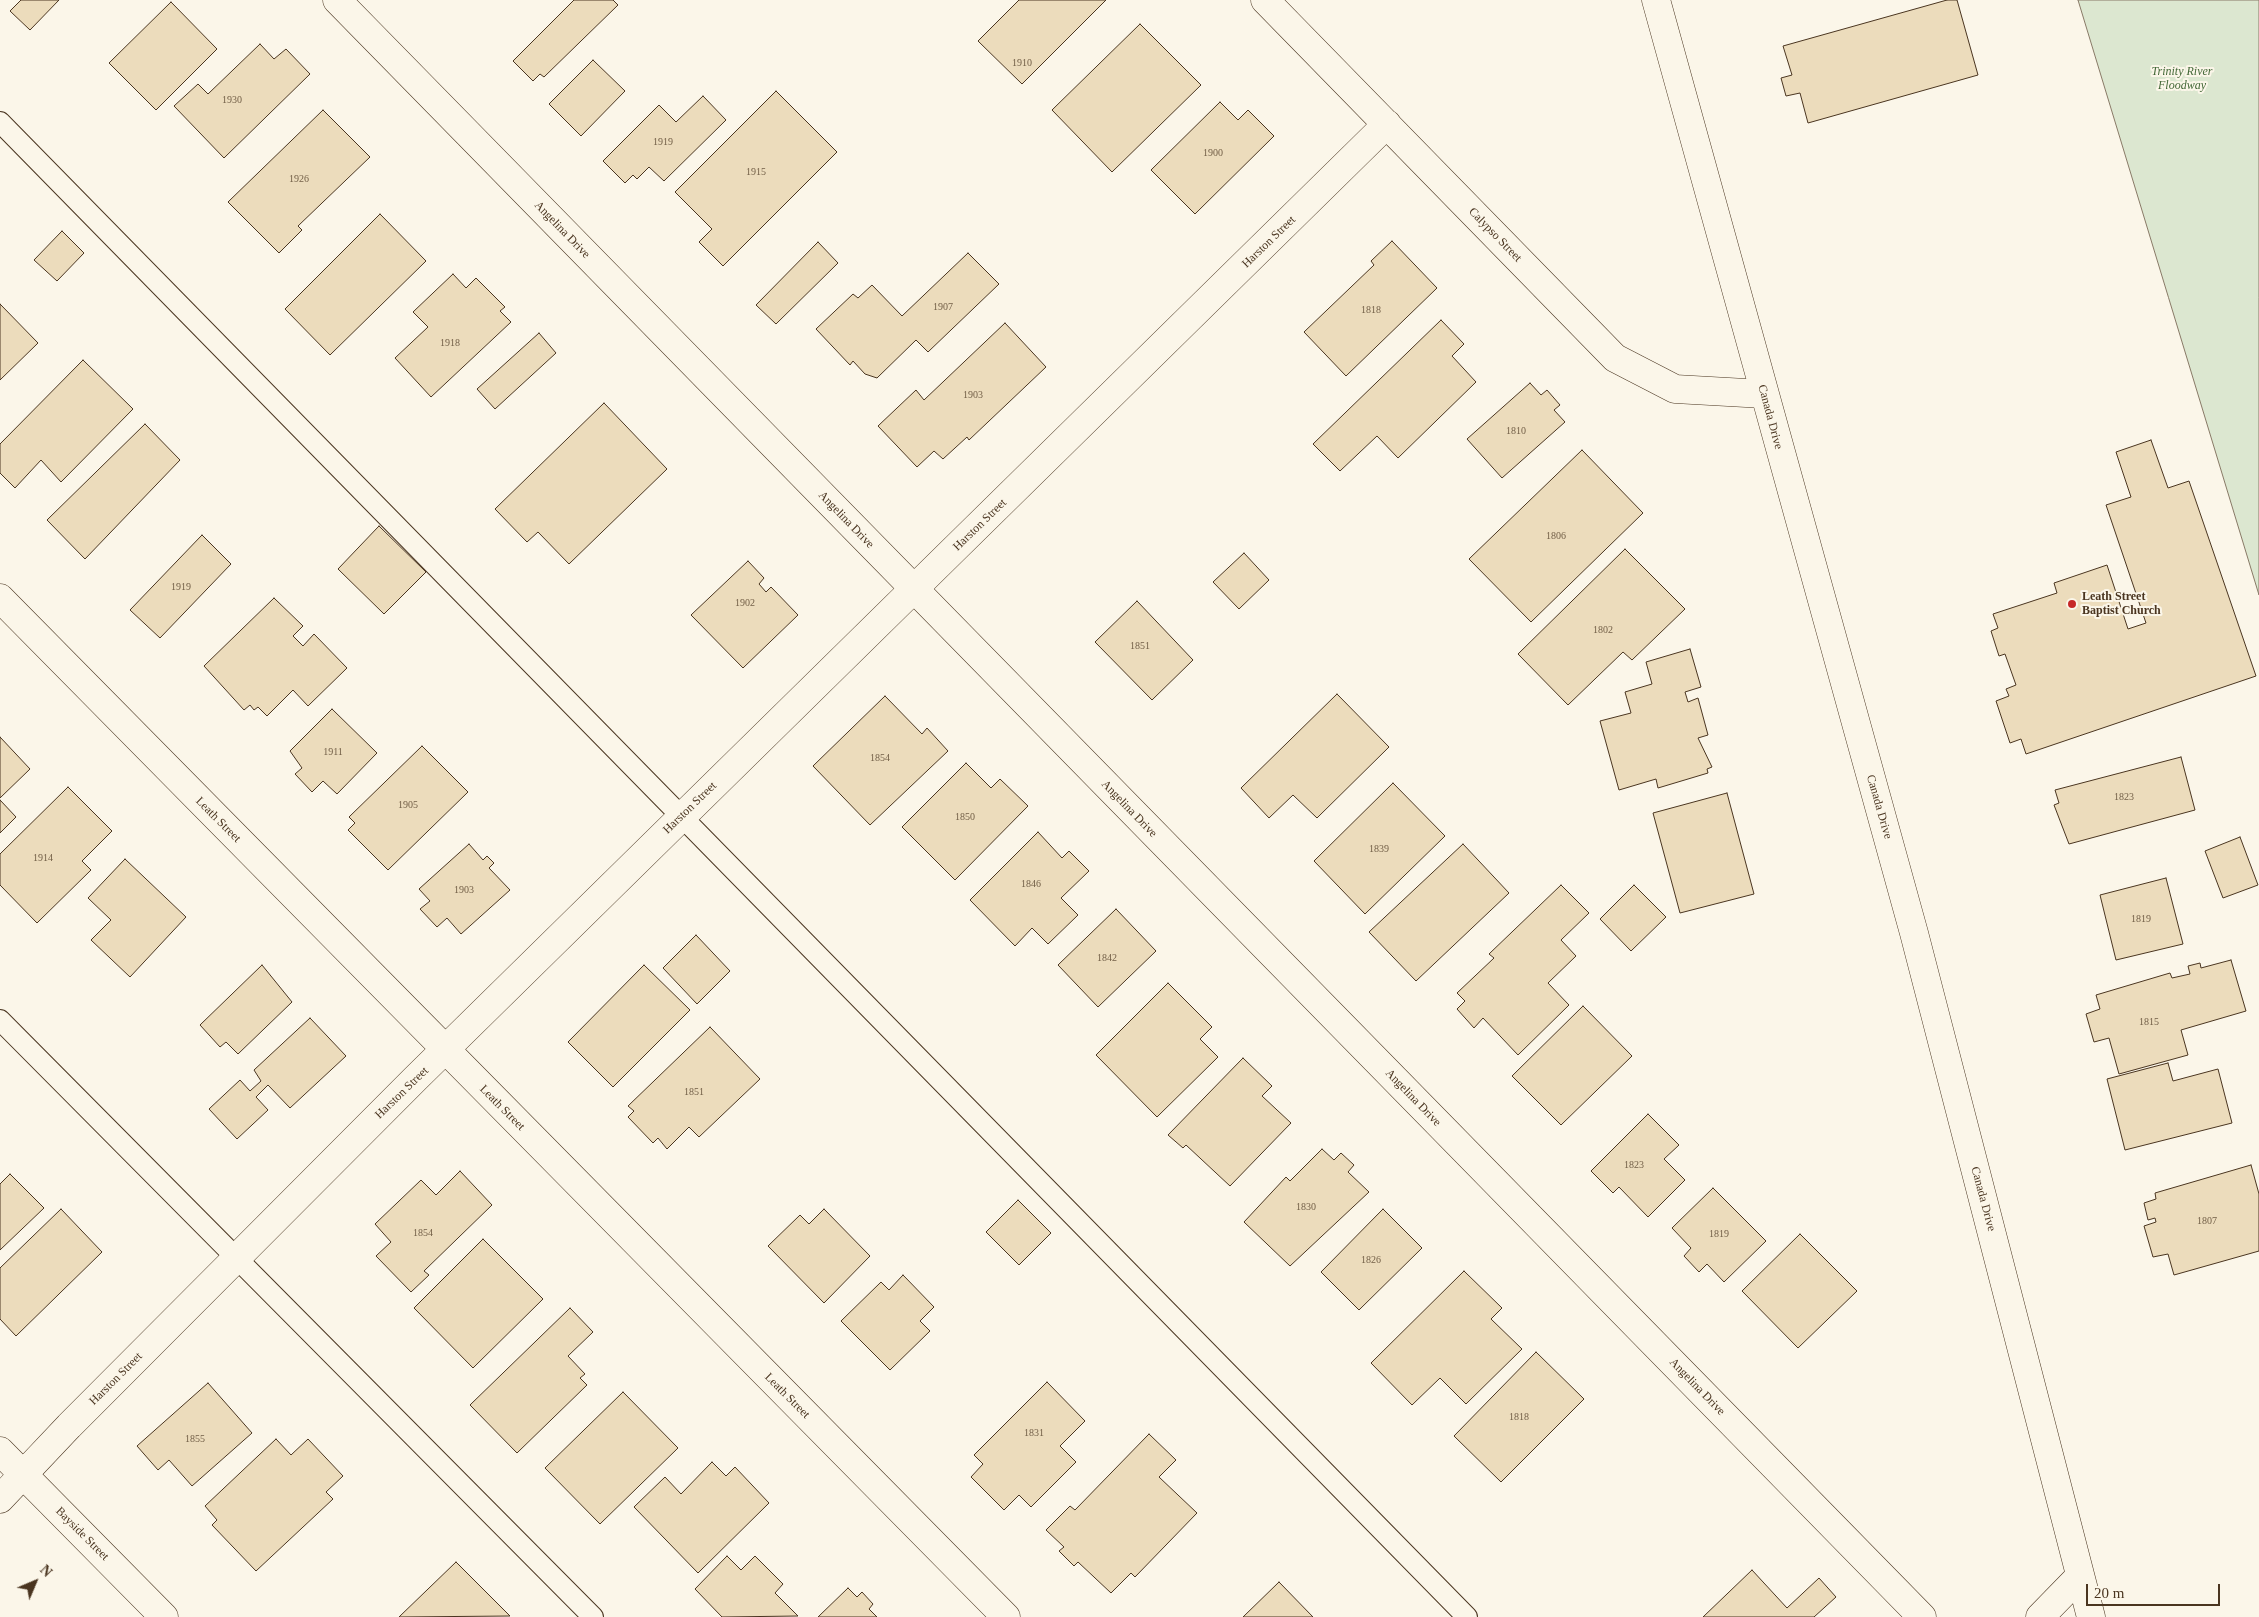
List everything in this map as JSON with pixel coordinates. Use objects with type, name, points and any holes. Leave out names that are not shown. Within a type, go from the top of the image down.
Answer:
[{"type":"street","name":"Angelina Drive","points":[[338,0],[1922,1617]]},
{"type":"street","name":"Calypso Street","points":[[1265,0],[1615,358],[1675,389],[1764,394]]},
{"type":"street","name":"Canada Drive","points":[[1656,0],[1914,933],[2091,1617]]},
{"type":"street","name":"Harston Street","points":[[0,1499],[69,1426],[681,816],[915,590],[1387,124]]},
{"type":"street","name":"Leath Street","points":[[0,598],[1006,1617]]},
{"type":"street","name":"Bayside Street","points":[[0,1451],[164,1617]]},
{"type":"street","points":[[2040,1617],[2080,1576]]},
{"type":"lane","points":[[0,122],[1467,1617]]},
{"type":"lane","points":[[0,1020],[236,1260],[593,1617]]},
{"type":"green space","name":"Trinity River Floodway","points":[[2078,0],[2259,0],[2259,595]]},
{"type":"building","points":[[21,0],[59,0],[30,30],[10,11]]},
{"type":"building","points":[[574,0],[613,0],[618,5],[544,77],[540,74],[533,81],[513,61]]},
{"type":"building","points":[[1019,0],[1106,0],[1022,84],[978,41]]},
{"type":"building","points":[[1947,0],[1957,0],[1978,75],[1808,123],[1800,93],[1786,96],[1781,78],[1792,75],[1783,46]]},
{"type":"building","points":[[171,2],[217,49],[156,110],[109,63]]},
{"type":"building","points":[[1140,24],[1201,85],[1112,172],[1052,110]]},
{"type":"building","points":[[260,44],[274,59],[286,49],[310,74],[224,158],[174,106],[198,84],[208,94]]},
{"type":"building","points":[[593,60],[625,91],[581,136],[549,104]]},
{"type":"building","points":[[776,91],[837,152],[723,266],[699,242],[712,229],[675,192]]},
{"type":"building","points":[[703,96],[726,120],[664,181],[649,167],[637,179],[633,175],[625,183],[603,161],[659,105],[676,122]]},
{"type":"building","points":[[1220,102],[1238,120],[1248,110],[1274,136],[1195,214],[1151,170]]},
{"type":"building","points":[[323,110],[370,157],[298,226],[302,230],[279,253],[228,202]]},
{"type":"building","points":[[380,214],[426,261],[330,355],[285,309]]},
{"type":"building","points":[[62,231],[84,253],[57,281],[34,260]]},
{"type":"building","points":[[1392,241],[1437,288],[1346,376],[1304,332],[1374,265],[1371,261]]},
{"type":"building","points":[[818,242],[838,263],[776,324],[756,305]]},
{"type":"building","points":[[968,253],[999,284],[928,352],[916,340],[877,378],[865,374],[853,361],[850,365],[816,329],[853,294],[858,298],[872,285],[902,316]]},
{"type":"building","points":[[453,274],[466,288],[476,278],[505,307],[500,311],[511,322],[431,397],[395,358],[428,327],[413,312]]},
{"type":"building","points":[[0,304],[38,343],[0,380]]},
{"type":"building","points":[[1441,320],[1464,344],[1452,356],[1476,382],[1398,458],[1377,436],[1340,471],[1313,444]]},
{"type":"building","points":[[1005,323],[1046,367],[969,440],[967,437],[943,459],[934,451],[917,467],[878,426],[916,390],[924,400]]},
{"type":"building","points":[[539,333],[556,353],[495,409],[477,389]]},
{"type":"building","points":[[83,360],[133,409],[61,482],[41,460],[15,488],[0,473],[0,444]]},
{"type":"building","points":[[1530,383],[1541,395],[1547,390],[1560,405],[1554,410],[1565,422],[1502,478],[1467,439]]},
{"type":"building","points":[[604,403],[667,469],[569,564],[538,532],[527,542],[495,509]]},
{"type":"building","points":[[145,424],[180,460],[85,559],[47,520]]},
{"type":"building","name":"Leath Street Baptist Church","points":[[2151,440],[2168,488],[2189,481],[2256,676],[2026,754],[2021,739],[2010,743],[1996,701],[2009,696],[2006,689],[2016,685],[2005,654],[1999,656],[1991,631],[1998,628],[1993,614],[2057,593],[2054,583],[2107,565],[2128,629],[2146,623],[2106,505],[2131,497],[2116,452]]},
{"type":"building","points":[[1582,450],[1643,513],[1531,622],[1469,559]]},
{"type":"building","points":[[379,526],[426,572],[384,614],[338,569]]},
{"type":"building","points":[[202,535],[231,564],[160,638],[130,610]]},
{"type":"building","points":[[1625,549],[1685,609],[1632,660],[1623,652],[1568,705],[1518,654]]},
{"type":"building","points":[[1244,553],[1269,580],[1239,609],[1213,582]]},
{"type":"building","points":[[748,561],[764,578],[759,584],[766,592],[771,587],[798,615],[743,668],[691,615]]},
{"type":"building","points":[[274,598],[303,626],[293,636],[303,646],[314,634],[347,668],[308,706],[293,690],[267,716],[258,707],[254,710],[250,705],[244,710],[204,666]]},
{"type":"building","points":[[1137,601],[1193,660],[1152,700],[1095,642]]},
{"type":"building","points":[[1690,649],[1701,687],[1685,692],[1688,702],[1698,698],[1708,735],[1698,738],[1712,767],[1707,769],[1708,773],[1658,788],[1656,779],[1619,790],[1600,721],[1631,713],[1625,692],[1652,684],[1646,662]]},
{"type":"building","points":[[1337,694],[1389,747],[1317,818],[1293,795],[1269,818],[1241,788]]},
{"type":"building","points":[[885,696],[922,734],[927,728],[948,751],[870,825],[813,766]]},
{"type":"building","points":[[332,709],[377,753],[337,794],[323,781],[312,792],[295,774],[302,768],[290,751]]},
{"type":"building","points":[[0,737],[30,769],[0,798]]},
{"type":"building","points":[[422,746],[468,792],[388,870],[348,830],[355,823],[349,817]]},
{"type":"building","points":[[2181,757],[2195,810],[2069,844],[2054,805],[2059,803],[2055,790]]},
{"type":"building","points":[[966,763],[991,788],[1000,779],[1028,806],[955,880],[902,827]]},
{"type":"building","points":[[1393,783],[1445,836],[1365,914],[1314,861]]},
{"type":"building","points":[[68,787],[112,831],[82,861],[91,870],[37,923],[0,885],[0,854]]},
{"type":"building","points":[[1727,793],[1754,894],[1680,913],[1653,813]]},
{"type":"building","points":[[0,800],[16,817],[0,833]]},
{"type":"building","points":[[1038,832],[1062,858],[1069,851],[1089,871],[1061,898],[1078,915],[1048,944],[1032,928],[1015,946],[970,900]]},
{"type":"building","points":[[2240,837],[2258,885],[2223,898],[2205,851]]},
{"type":"building","points":[[469,844],[483,860],[487,856],[494,863],[489,868],[510,890],[461,934],[447,918],[437,927],[420,909],[430,901],[419,889]]},
{"type":"building","points":[[1463,844],[1509,893],[1416,981],[1369,932]]},
{"type":"building","points":[[125,859],[186,917],[130,977],[91,940],[111,920],[88,898]]},
{"type":"building","points":[[2166,878],[2183,944],[2116,960],[2100,895]]},
{"type":"building","points":[[1561,885],[1589,913],[1561,940],[1576,956],[1548,983],[1569,1005],[1518,1055],[1483,1018],[1474,1028],[1457,1009],[1465,1001],[1457,993],[1494,958],[1489,954]]},
{"type":"building","points":[[1634,885],[1666,917],[1631,951],[1600,919]]},
{"type":"building","points":[[1116,909],[1156,951],[1098,1007],[1058,965]]},
{"type":"building","points":[[696,935],[730,971],[697,1004],[663,968]]},
{"type":"building","points":[[2231,960],[2246,1011],[2181,1030],[2188,1055],[2119,1074],[2109,1038],[2094,1042],[2086,1014],[2100,1009],[2096,995],[2170,973],[2172,978],[2190,974],[2188,966],[2200,963],[2201,968]]},
{"type":"building","points":[[262,965],[292,1002],[238,1054],[226,1042],[220,1047],[200,1025]]},
{"type":"building","points":[[644,965],[690,1010],[613,1087],[568,1042]]},
{"type":"building","points":[[1168,983],[1212,1027],[1200,1039],[1218,1057],[1157,1117],[1096,1055]]},
{"type":"building","points":[[1583,1006],[1632,1056],[1561,1125],[1512,1076]]},
{"type":"building","points":[[310,1018],[346,1056],[290,1108],[268,1085],[256,1097],[268,1110],[237,1139],[209,1109],[240,1080],[250,1091],[261,1081],[254,1070]]},
{"type":"building","points":[[710,1027],[760,1079],[699,1137],[689,1127],[667,1149],[658,1138],[653,1143],[628,1117],[634,1111],[628,1106]]},
{"type":"building","points":[[1243,1058],[1272,1086],[1262,1096],[1291,1123],[1230,1186],[1186,1145],[1183,1148],[1168,1135]]},
{"type":"building","points":[[2168,1063],[2173,1081],[2218,1069],[2232,1123],[2125,1150],[2107,1079]]},
{"type":"building","points":[[1648,1114],[1679,1145],[1664,1159],[1685,1180],[1648,1217],[1619,1187],[1613,1193],[1591,1171]]},
{"type":"building","points":[[1322,1149],[1334,1160],[1341,1153],[1354,1165],[1348,1172],[1369,1192],[1290,1266],[1244,1222],[1286,1177],[1290,1181]]},
{"type":"building","points":[[2251,1165],[2259,1194],[2259,1251],[2174,1275],[2168,1254],[2153,1257],[2144,1226],[2156,1222],[2155,1218],[2148,1220],[2144,1203],[2156,1199],[2155,1193]]},
{"type":"building","points":[[460,1171],[492,1205],[424,1271],[429,1275],[411,1292],[376,1256],[391,1242],[375,1224],[421,1180],[436,1195]]},
{"type":"building","points":[[10,1174],[44,1208],[0,1250],[0,1184]]},
{"type":"building","points":[[1713,1188],[1766,1241],[1724,1282],[1707,1264],[1699,1272],[1684,1256],[1691,1248],[1672,1228]]},
{"type":"building","points":[[1018,1200],[1051,1233],[1019,1265],[986,1232]]},
{"type":"building","points":[[61,1209],[102,1252],[16,1336],[0,1319],[0,1268]]},
{"type":"building","points":[[824,1209],[870,1256],[824,1303],[768,1246],[800,1215],[809,1224]]},
{"type":"building","points":[[1383,1209],[1422,1248],[1359,1310],[1321,1272]]},
{"type":"building","points":[[1800,1234],[1857,1291],[1798,1348],[1742,1291]]},
{"type":"building","points":[[483,1239],[543,1299],[473,1368],[414,1308]]},
{"type":"building","points":[[1464,1271],[1502,1308],[1491,1319],[1522,1349],[1466,1404],[1440,1378],[1412,1405],[1371,1363]]},
{"type":"building","points":[[903,1275],[934,1307],[920,1321],[930,1331],[890,1370],[841,1321],[881,1282],[889,1290]]},
{"type":"building","points":[[570,1308],[593,1332],[568,1356],[585,1374],[580,1378],[587,1385],[517,1453],[470,1405]]},
{"type":"building","points":[[1536,1352],[1584,1399],[1501,1482],[1454,1436]]},
{"type":"building","points":[[1047,1382],[1085,1421],[1060,1446],[1076,1462],[1031,1507],[1019,1495],[1004,1510],[971,1477],[983,1464],[974,1455]]},
{"type":"building","points":[[208,1383],[252,1433],[192,1486],[169,1460],[158,1470],[137,1446]]},
{"type":"building","points":[[623,1392],[678,1448],[600,1524],[545,1468]]},
{"type":"building","points":[[1149,1434],[1176,1460],[1159,1477],[1197,1513],[1135,1577],[1131,1573],[1111,1593],[1078,1562],[1074,1566],[1059,1551],[1064,1547],[1046,1530],[1070,1506],[1075,1510]]},
{"type":"building","points":[[276,1439],[291,1455],[308,1439],[343,1476],[326,1492],[333,1499],[256,1571],[212,1525],[217,1520],[205,1506]]},
{"type":"building","points":[[712,1462],[726,1476],[735,1467],[769,1503],[698,1573],[634,1507],[665,1477],[681,1494]]},
{"type":"building","points":[[727,1556],[741,1570],[755,1556],[783,1584],[775,1593],[798,1616],[722,1617],[695,1589]]},
{"type":"building","points":[[456,1562],[510,1616],[399,1617]]},
{"type":"building","points":[[1752,1570],[1787,1608],[1819,1578],[1836,1597],[1814,1617],[1703,1617]]},
{"type":"building","points":[[1279,1582],[1313,1617],[1243,1617]]},
{"type":"building","points":[[848,1588],[857,1597],[862,1592],[873,1604],[869,1609],[877,1617],[818,1617]]},
{"type":"place","name":"Leath Street Baptist Church","points":[[2072,604]]}]
